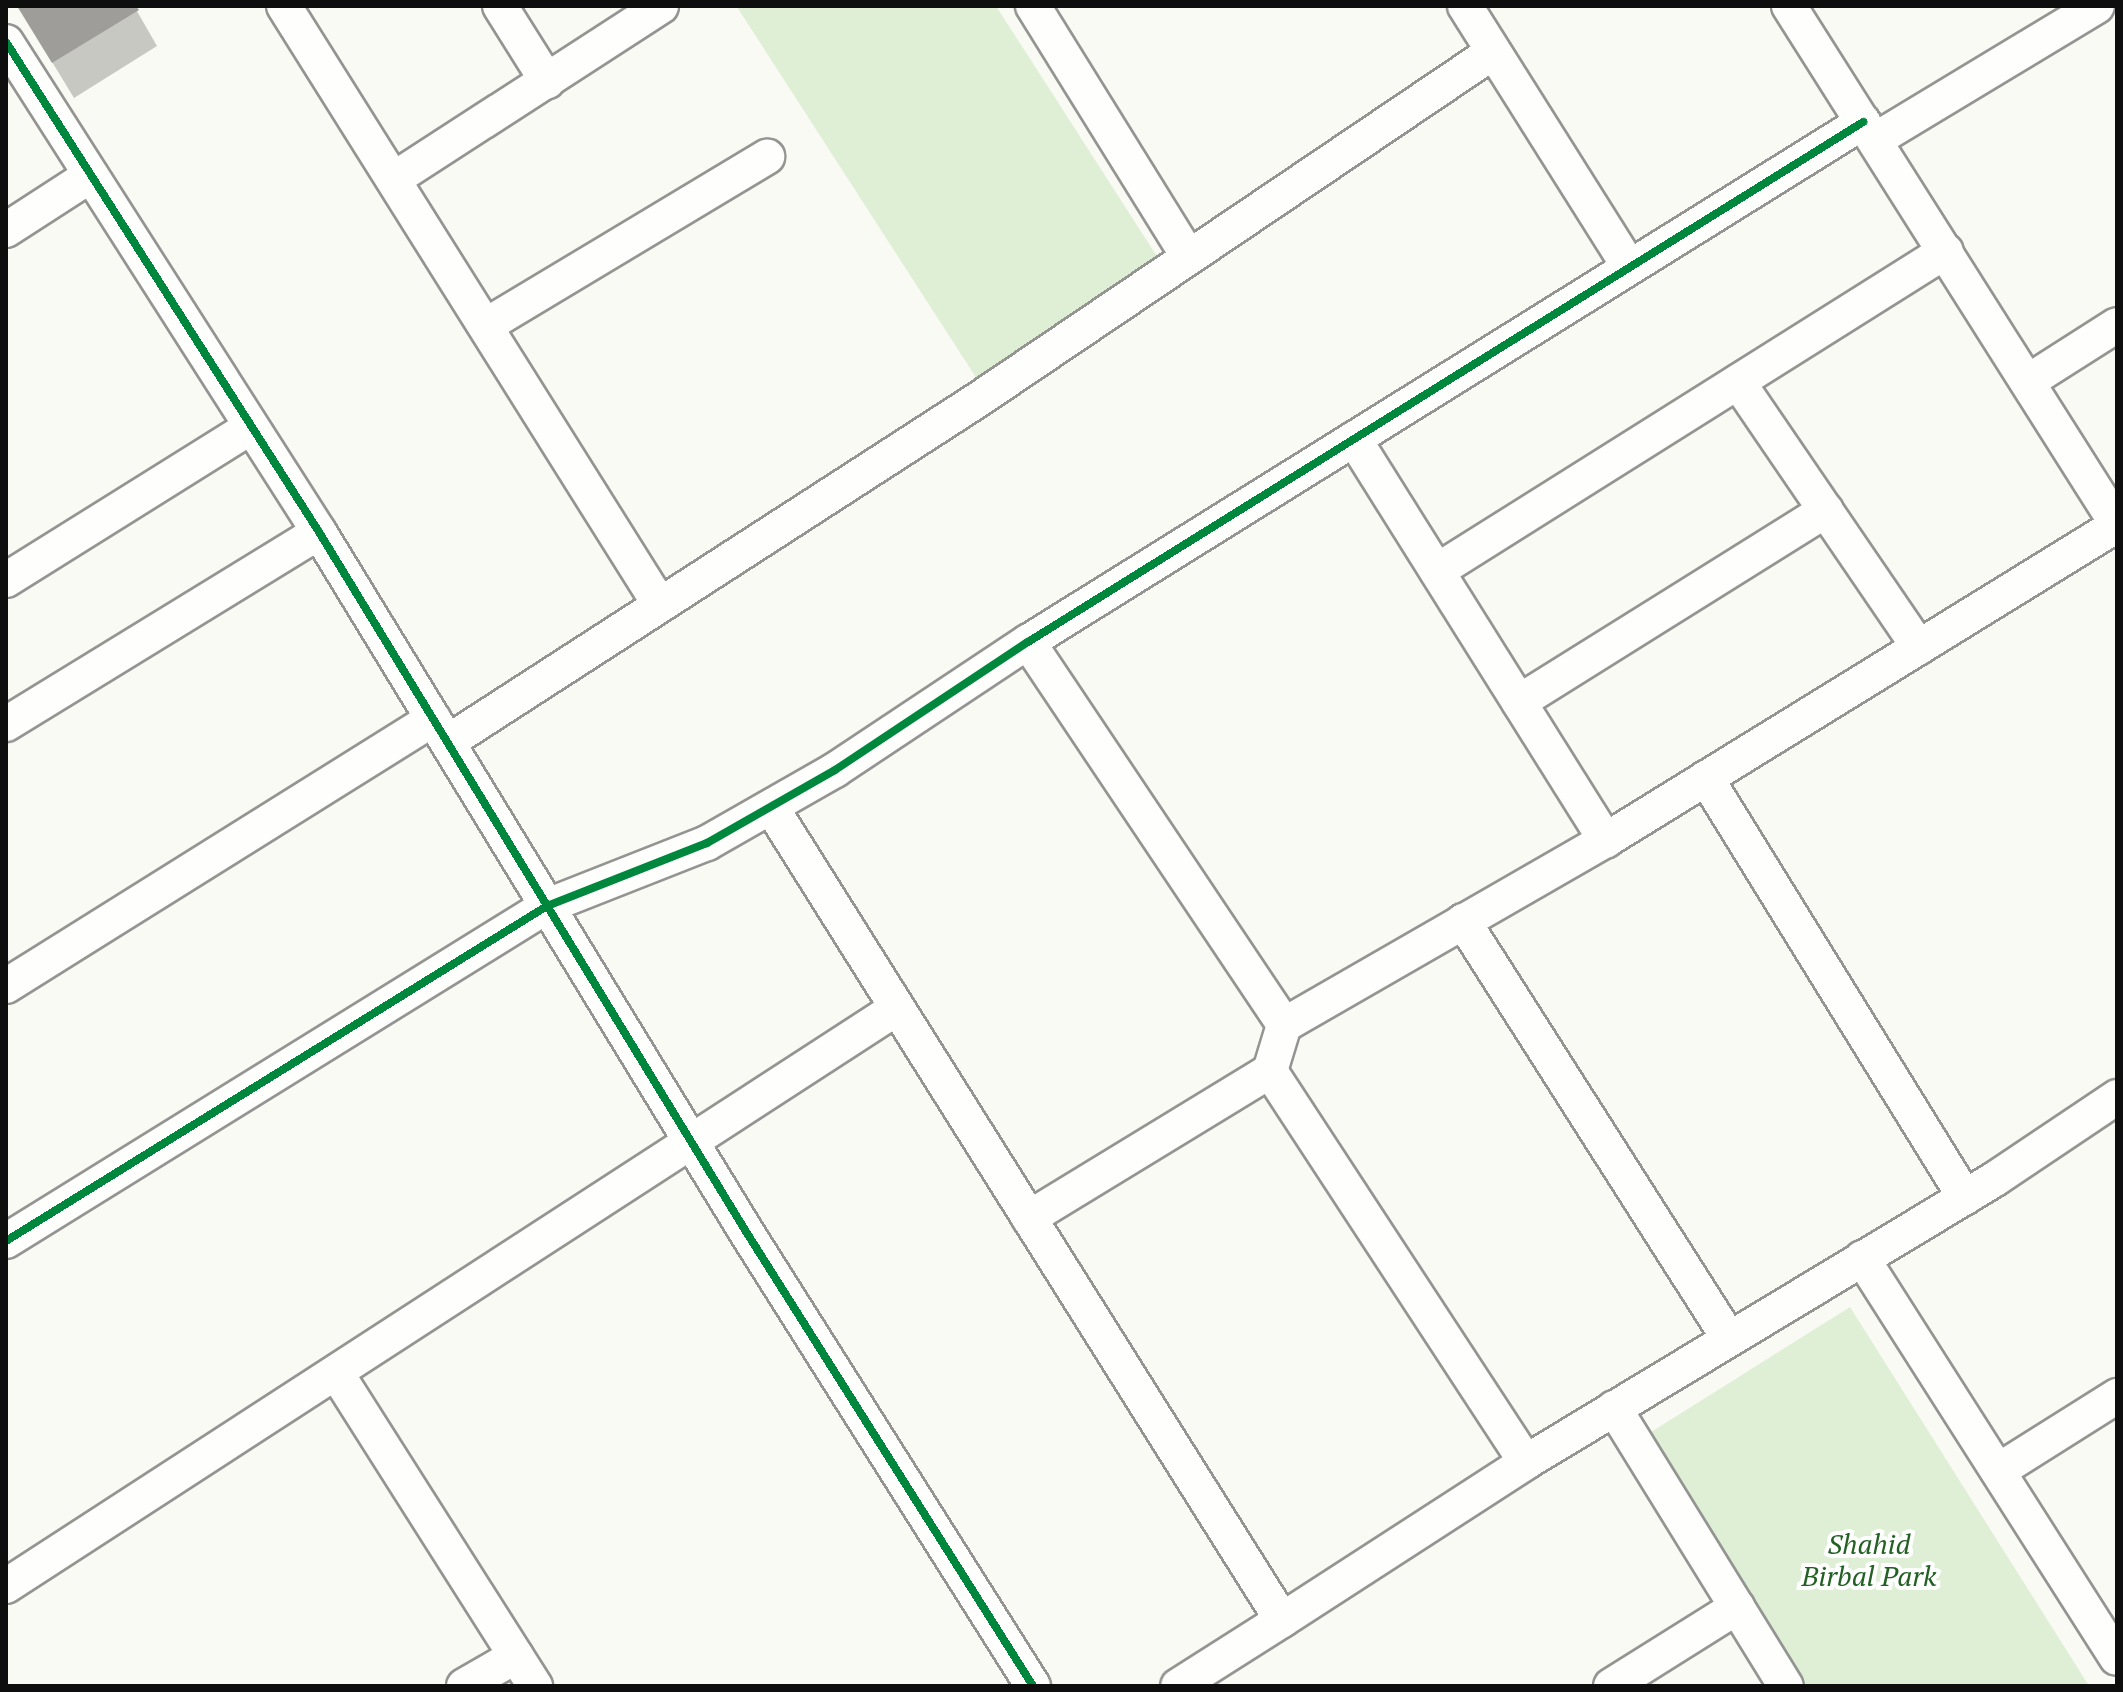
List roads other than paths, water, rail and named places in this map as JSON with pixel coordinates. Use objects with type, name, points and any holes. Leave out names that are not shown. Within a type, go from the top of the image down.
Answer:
[{"type":"street","points":[[284,6],[660,605]]},
{"type":"street","points":[[500,6],[547,81]]},
{"type":"street","points":[[394,179],[661,6]]},
{"type":"street","points":[[1033,6],[1188,256]]},
{"type":"street","points":[[1465,6],[1629,266]]},
{"type":"street","points":[[1029,1218],[1270,1071],[1284,1025],[1606,840],[2117,524],[1789,6]]},
{"type":"street","points":[[6,1241],[547,906],[707,843],[771,807],[1028,642],[1629,266],[2097,6]]},
{"type":"street","points":[[6,42],[319,532],[693,1145],[1033,1686]]},
{"type":"street","points":[[6,986],[660,605],[979,399],[1493,52]]},
{"type":"street","points":[[487,325],[767,157]]},
{"type":"street","points":[[6,230],[91,175]]},
{"type":"street","points":[[1437,571],[1946,251]]},
{"type":"street","points":[[2029,381],[2117,325]]},
{"type":"street","points":[[1738,382],[1919,647]]},
{"type":"street","points":[[6,580],[251,427]]},
{"type":"street","points":[[1354,439],[1606,840]]},
{"type":"street","points":[[1519,702],[1826,510]]},
{"type":"street","points":[[6,724],[319,532]]},
{"type":"street","points":[[1028,642],[1284,1025]]},
{"type":"street","points":[[1706,778],[1965,1197]]},
{"type":"street","points":[[771,807],[1282,1620]]},
{"type":"street","points":[[1463,921],[1729,1339]]},
{"type":"street","points":[[6,1586],[693,1145],[897,1008]]},
{"type":"street","points":[[1270,1071],[1526,1462]]},
{"type":"street","points":[[1178,1686],[1526,1462],[1965,1197],[2117,1097]]},
{"type":"street","points":[[1862,1258],[2117,1656]]},
{"type":"street","points":[[337,1374],[535,1686]]},
{"type":"street","points":[[1998,1471],[2117,1396]]},
{"type":"street","points":[[1614,1408],[1786,1686]]},
{"type":"street","points":[[1611,1686],[1737,1607]]},
{"type":"street","points":[[464,1686],[516,1656]]},
{"type":"park label","name":"Shahid Birbal Park","points":[[1869,1560]]}]
